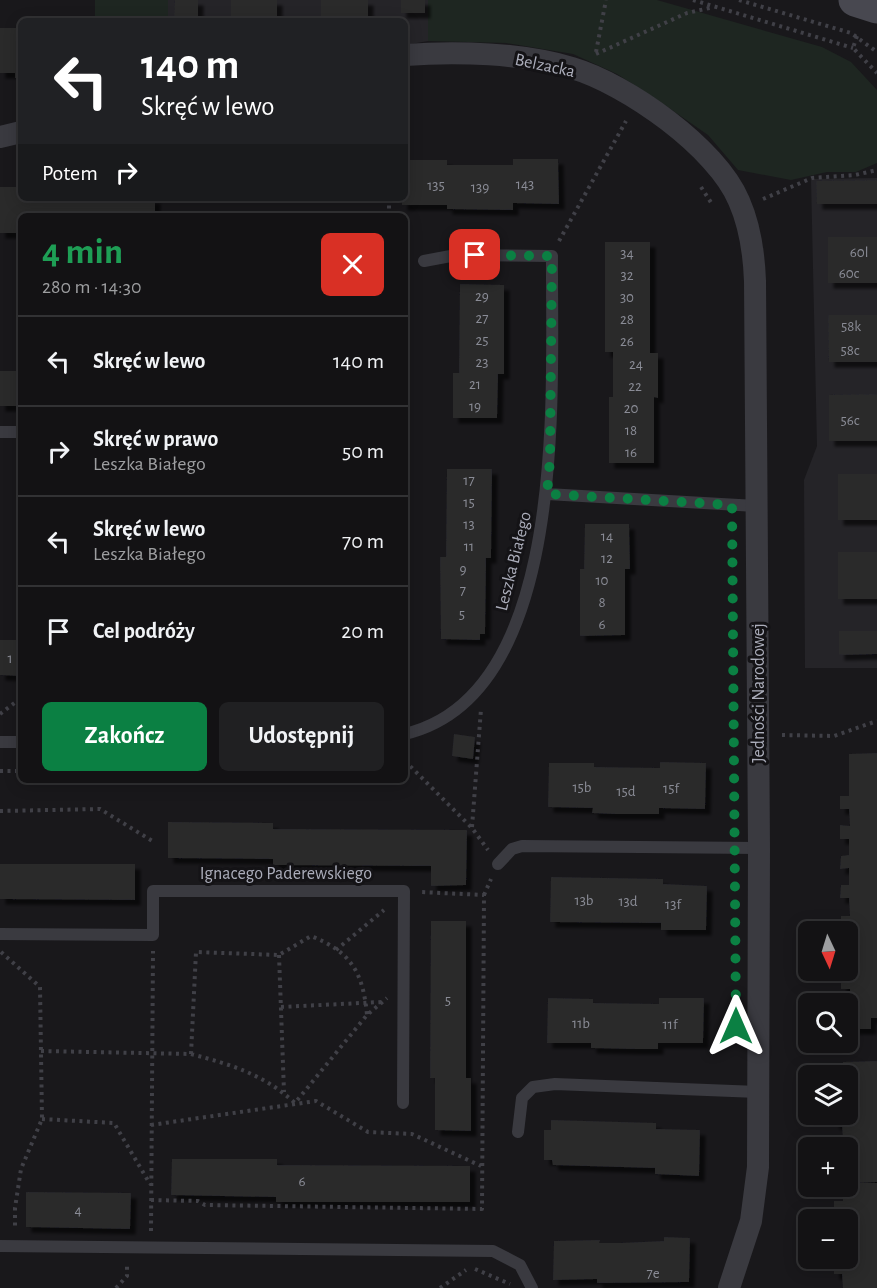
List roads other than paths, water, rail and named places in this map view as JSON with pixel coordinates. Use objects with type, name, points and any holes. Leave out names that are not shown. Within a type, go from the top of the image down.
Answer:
[{"type":"street","name":"Belzacka","points":[[408,55],[433,53],[506,57],[573,68],[630,94],[671,123]]},
{"type":"street","name":"Jedności Narodowej","points":[[671,123],[718,166],[740,201],[751,239],[755,281],[759,848],[758,1167],[751,1221],[729,1288]]},
{"type":"street","points":[[0,137],[18,133]]},
{"type":"lane","name":"Leszka Białego","points":[[408,733],[423,730],[446,720],[458,711],[500,661],[519,615],[547,494],[550,460],[552,256],[456,255],[424,261]]},
{"type":"lane","points":[[0,432],[18,432]]},
{"type":"lane","points":[[547,494],[756,506]]},
{"type":"lane","points":[[0,742],[18,742]]},
{"type":"lane","points":[[498,864],[512,849],[522,846],[759,848]]},
{"type":"lane","name":"Ignacego Paderewskiego","points":[[0,934],[153,935],[153,891],[404,891],[403,1103]]},
{"type":"lane","points":[[518,1132],[522,1098],[533,1087],[555,1084],[758,1092]]},
{"type":"lane","points":[[0,1246],[493,1251],[520,1265],[532,1288]]}]
